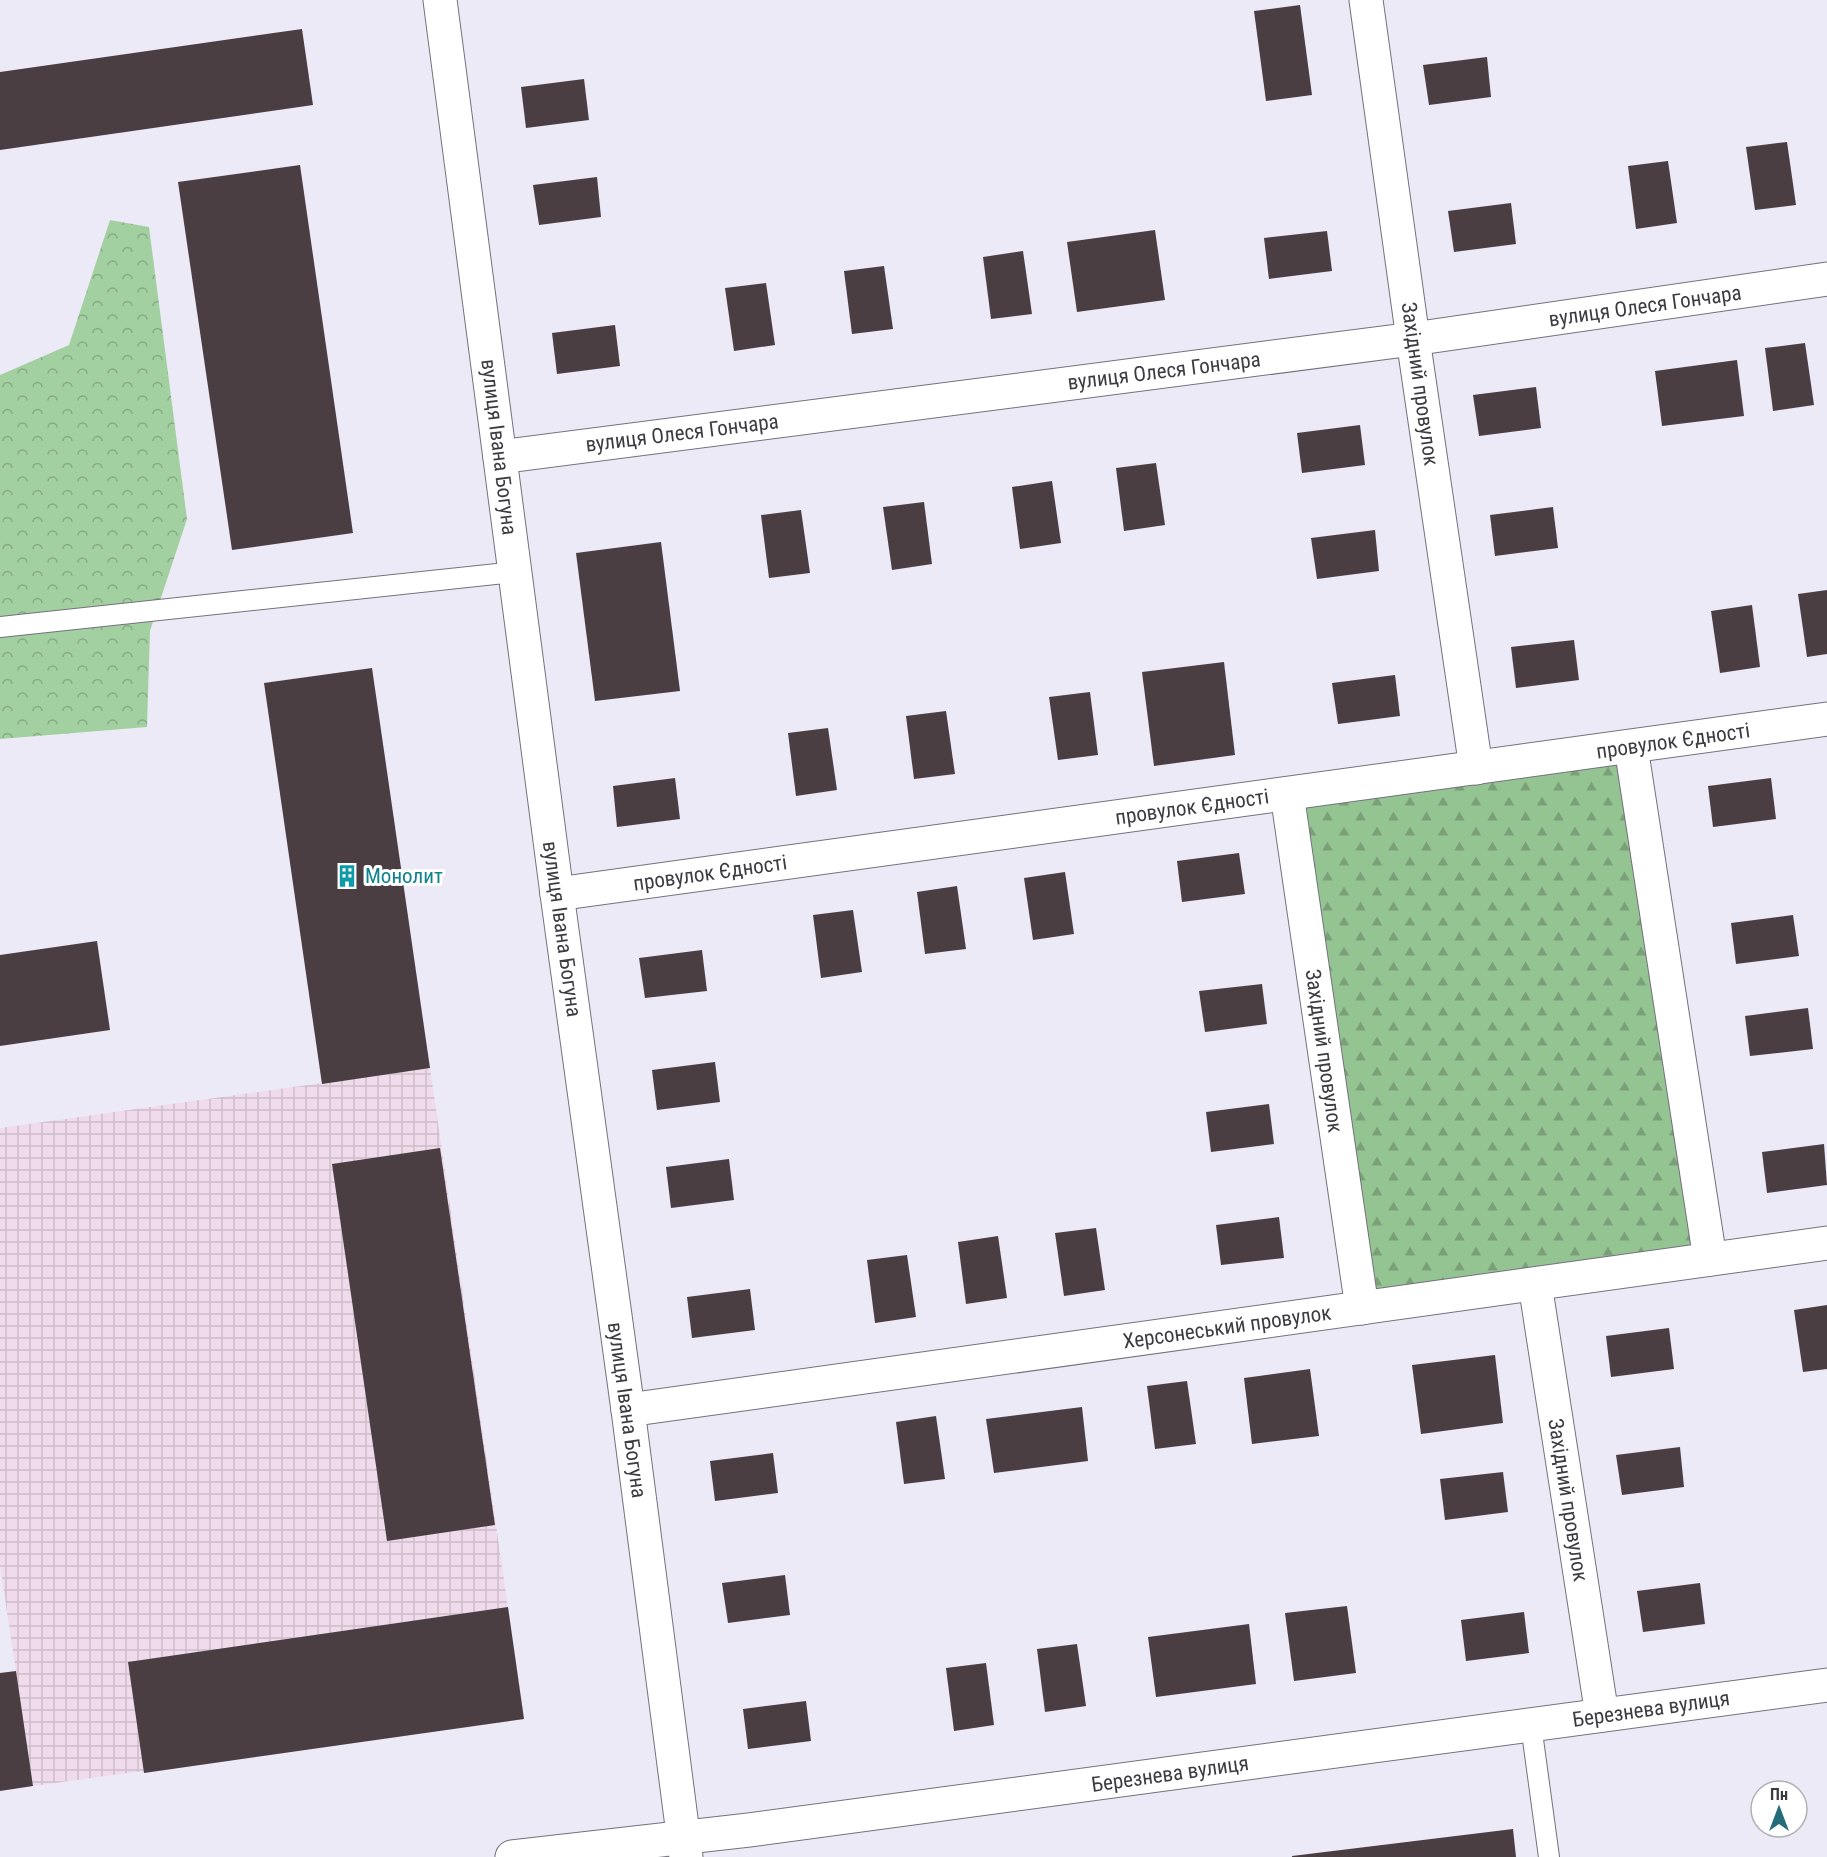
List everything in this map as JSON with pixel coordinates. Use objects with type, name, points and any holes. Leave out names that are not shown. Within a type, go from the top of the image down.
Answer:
[{"type":"street","name":"вулиця Івана Богуна","points":[[440,0],[556,894],[628,1410],[685,1847]]},
{"type":"street","name":"Західний провулок","points":[[1366,0],[1476,768]]},
{"type":"street","name":"вулиця Олеся Гончара","points":[[500,457],[1413,339],[1827,279]]},
{"type":"street","name":"провулок Єдності","points":[[556,894],[1827,719]]},
{"type":"street","points":[[1631,747],[1710,1259]]},
{"type":"street","name":"Західний провулок","points":[[1287,794],[1362,1308]]},
{"type":"street","name":"Херсонеський провулок","points":[[628,1410],[1827,1243]]},
{"type":"street","name":"Західний провулок","points":[[1535,1284],[1602,1715]]},
{"type":"street","name":"Березнева вулиця","points":[[512,1857],[685,1847],[1531,1725],[1827,1685]]},
{"type":"lane","points":[[0,627],[515,572]]},
{"type":"lane","points":[[1531,1725],[1549,1857]]},
{"type":"shaded area","points":[[430,1068],[524,1719],[33,1786],[0,1565],[0,1128]]},
{"type":"green space","points":[[110,220],[149,227],[187,519],[150,631],[147,727],[0,739],[0,375],[69,345]]},
{"type":"green space","points":[[1631,747],[1710,1259],[1362,1308],[1287,794]]},
{"type":"building","points":[[1300,5],[1312,95],[1266,101],[1254,11]]},
{"type":"building","points":[[302,29],[313,105],[0,150],[0,72]]},
{"type":"building","points":[[1487,57],[1491,97],[1429,105],[1423,65]]},
{"type":"building","points":[[584,79],[589,120],[526,128],[521,87]]},
{"type":"building","points":[[1787,142],[1796,205],[1755,210],[1746,147]]},
{"type":"building","points":[[1668,161],[1677,223],[1636,229],[1628,166]]},
{"type":"building","points":[[300,165],[353,533],[232,550],[178,182]]},
{"type":"building","points":[[597,177],[601,217],[539,225],[533,185]]},
{"type":"building","points":[[1511,203],[1516,244],[1454,252],[1448,211]]},
{"type":"building","points":[[1155,230],[1165,300],[1077,312],[1067,242]]},
{"type":"building","points":[[1327,231],[1332,271],[1269,279],[1264,238]]},
{"type":"building","points":[[1023,251],[1032,314],[991,319],[983,257]]},
{"type":"building","points":[[884,266],[893,329],[852,334],[844,271]]},
{"type":"building","points":[[766,283],[775,345],[734,351],[725,288]]},
{"type":"building","points":[[615,325],[620,366],[557,374],[552,333]]},
{"type":"building","points":[[1805,343],[1814,405],[1773,411],[1765,348]]},
{"type":"building","points":[[1737,360],[1744,416],[1662,426],[1655,371]]},
{"type":"building","points":[[1536,387],[1541,428],[1479,436],[1473,395]]},
{"type":"building","points":[[1360,425],[1365,465],[1302,473],[1297,433]]},
{"type":"building","points":[[1156,463],[1165,525],[1124,531],[1116,468]]},
{"type":"building","points":[[1052,481],[1061,543],[1020,549],[1012,487]]},
{"type":"building","points":[[924,502],[932,564],[892,570],[883,507]]},
{"type":"building","points":[[1553,507],[1558,548],[1495,556],[1490,515]]},
{"type":"building","points":[[801,510],[810,573],[769,578],[761,515]]},
{"type":"building","points":[[1375,530],[1379,571],[1317,579],[1311,538]]},
{"type":"building","points":[[661,542],[680,691],[595,701],[576,553]]},
{"type":"building","points":[[1827,590],[1827,654],[1807,657],[1798,594]]},
{"type":"building","points":[[1752,605],[1760,667],[1720,673],[1711,611]]},
{"type":"building","points":[[1574,640],[1579,680],[1516,688],[1511,647]]},
{"type":"building","points":[[1224,662],[1235,755],[1154,766],[1142,672]]},
{"type":"building","name":"Монолит","points":[[372,668],[430,1068],[322,1084],[264,683]]},
{"type":"building","points":[[1395,675],[1400,716],[1338,724],[1332,683]]},
{"type":"building","points":[[1090,692],[1098,755],[1058,760],[1049,697]]},
{"type":"building","points":[[946,711],[955,774],[914,779],[906,716]]},
{"type":"building","points":[[828,728],[837,790],[796,796],[788,733]]},
{"type":"building","points":[[675,778],[680,819],[617,827],[613,786]]},
{"type":"building","points":[[1771,778],[1776,819],[1713,827],[1708,786]]},
{"type":"building","points":[[1239,853],[1245,894],[1182,902],[1177,861]]},
{"type":"building","points":[[1065,872],[1074,934],[1033,940],[1024,878]]},
{"type":"building","points":[[957,886],[966,949],[925,954],[917,892]]},
{"type":"building","points":[[853,910],[862,972],[821,978],[813,915]]},
{"type":"building","points":[[1793,915],[1799,956],[1736,964],[1731,923]]},
{"type":"building","points":[[97,941],[110,1030],[0,1046],[0,955]]},
{"type":"building","points":[[702,950],[707,991],[645,998],[639,958]]},
{"type":"building","points":[[1262,984],[1267,1024],[1205,1032],[1199,991]]},
{"type":"building","points":[[1808,1008],[1813,1049],[1750,1056],[1745,1016]]},
{"type":"building","points":[[715,1062],[720,1102],[657,1110],[652,1070]]},
{"type":"building","points":[[1269,1104],[1274,1144],[1211,1152],[1206,1112]]},
{"type":"building","points":[[1824,1144],[1827,1185],[1767,1193],[1762,1152]]},
{"type":"building","points":[[440,1148],[495,1525],[387,1541],[332,1164]]},
{"type":"building","points":[[729,1159],[734,1200],[671,1208],[666,1167]]},
{"type":"building","points":[[1279,1217],[1284,1258],[1221,1265],[1216,1225]]},
{"type":"building","points":[[1096,1228],[1105,1290],[1064,1296],[1055,1233]]},
{"type":"building","points":[[998,1236],[1007,1298],[966,1304],[958,1242]]},
{"type":"building","points":[[907,1255],[916,1317],[875,1323],[867,1260]]},
{"type":"building","points":[[750,1289],[755,1330],[692,1338],[687,1297]]},
{"type":"building","points":[[1827,1305],[1827,1369],[1803,1372],[1794,1310]]},
{"type":"building","points":[[1669,1328],[1674,1369],[1611,1377],[1606,1336]]},
{"type":"building","points":[[1495,1355],[1503,1423],[1421,1434],[1412,1365]]},
{"type":"building","points":[[1310,1369],[1319,1436],[1252,1444],[1244,1378]]},
{"type":"building","points":[[1187,1381],[1196,1444],[1155,1449],[1147,1386]]},
{"type":"building","points":[[1082,1407],[1088,1461],[994,1473],[986,1419]]},
{"type":"building","points":[[936,1416],[945,1479],[904,1484],[896,1422]]},
{"type":"building","points":[[1680,1447],[1684,1487],[1622,1495],[1616,1455]]},
{"type":"building","points":[[773,1453],[778,1493],[715,1501],[710,1461]]},
{"type":"building","points":[[1503,1472],[1508,1512],[1445,1520],[1440,1479]]},
{"type":"building","points":[[785,1575],[790,1615],[728,1623],[722,1583]]},
{"type":"building","points":[[1700,1583],[1705,1624],[1643,1632],[1637,1591]]},
{"type":"building","points":[[1347,1606],[1356,1673],[1294,1681],[1285,1613]]},
{"type":"building","points":[[508,1607],[524,1719],[144,1773],[128,1662]]},
{"type":"building","points":[[1524,1612],[1529,1653],[1466,1661],[1461,1620]]},
{"type":"building","points":[[1249,1624],[1256,1684],[1156,1697],[1148,1637]]},
{"type":"building","points":[[1077,1644],[1086,1706],[1045,1712],[1037,1649]]},
{"type":"building","points":[[986,1663],[994,1725],[954,1731],[946,1668]]},
{"type":"building","points":[[16,1671],[33,1786],[0,1791],[0,1673]]},
{"type":"building","points":[[806,1701],[811,1741],[748,1749],[743,1709]]},
{"type":"building","points":[[1513,1829],[1516,1857],[1292,1857],[1292,1856]]},
{"type":"place","name":"Монолит","points":[[347,876]]}]
